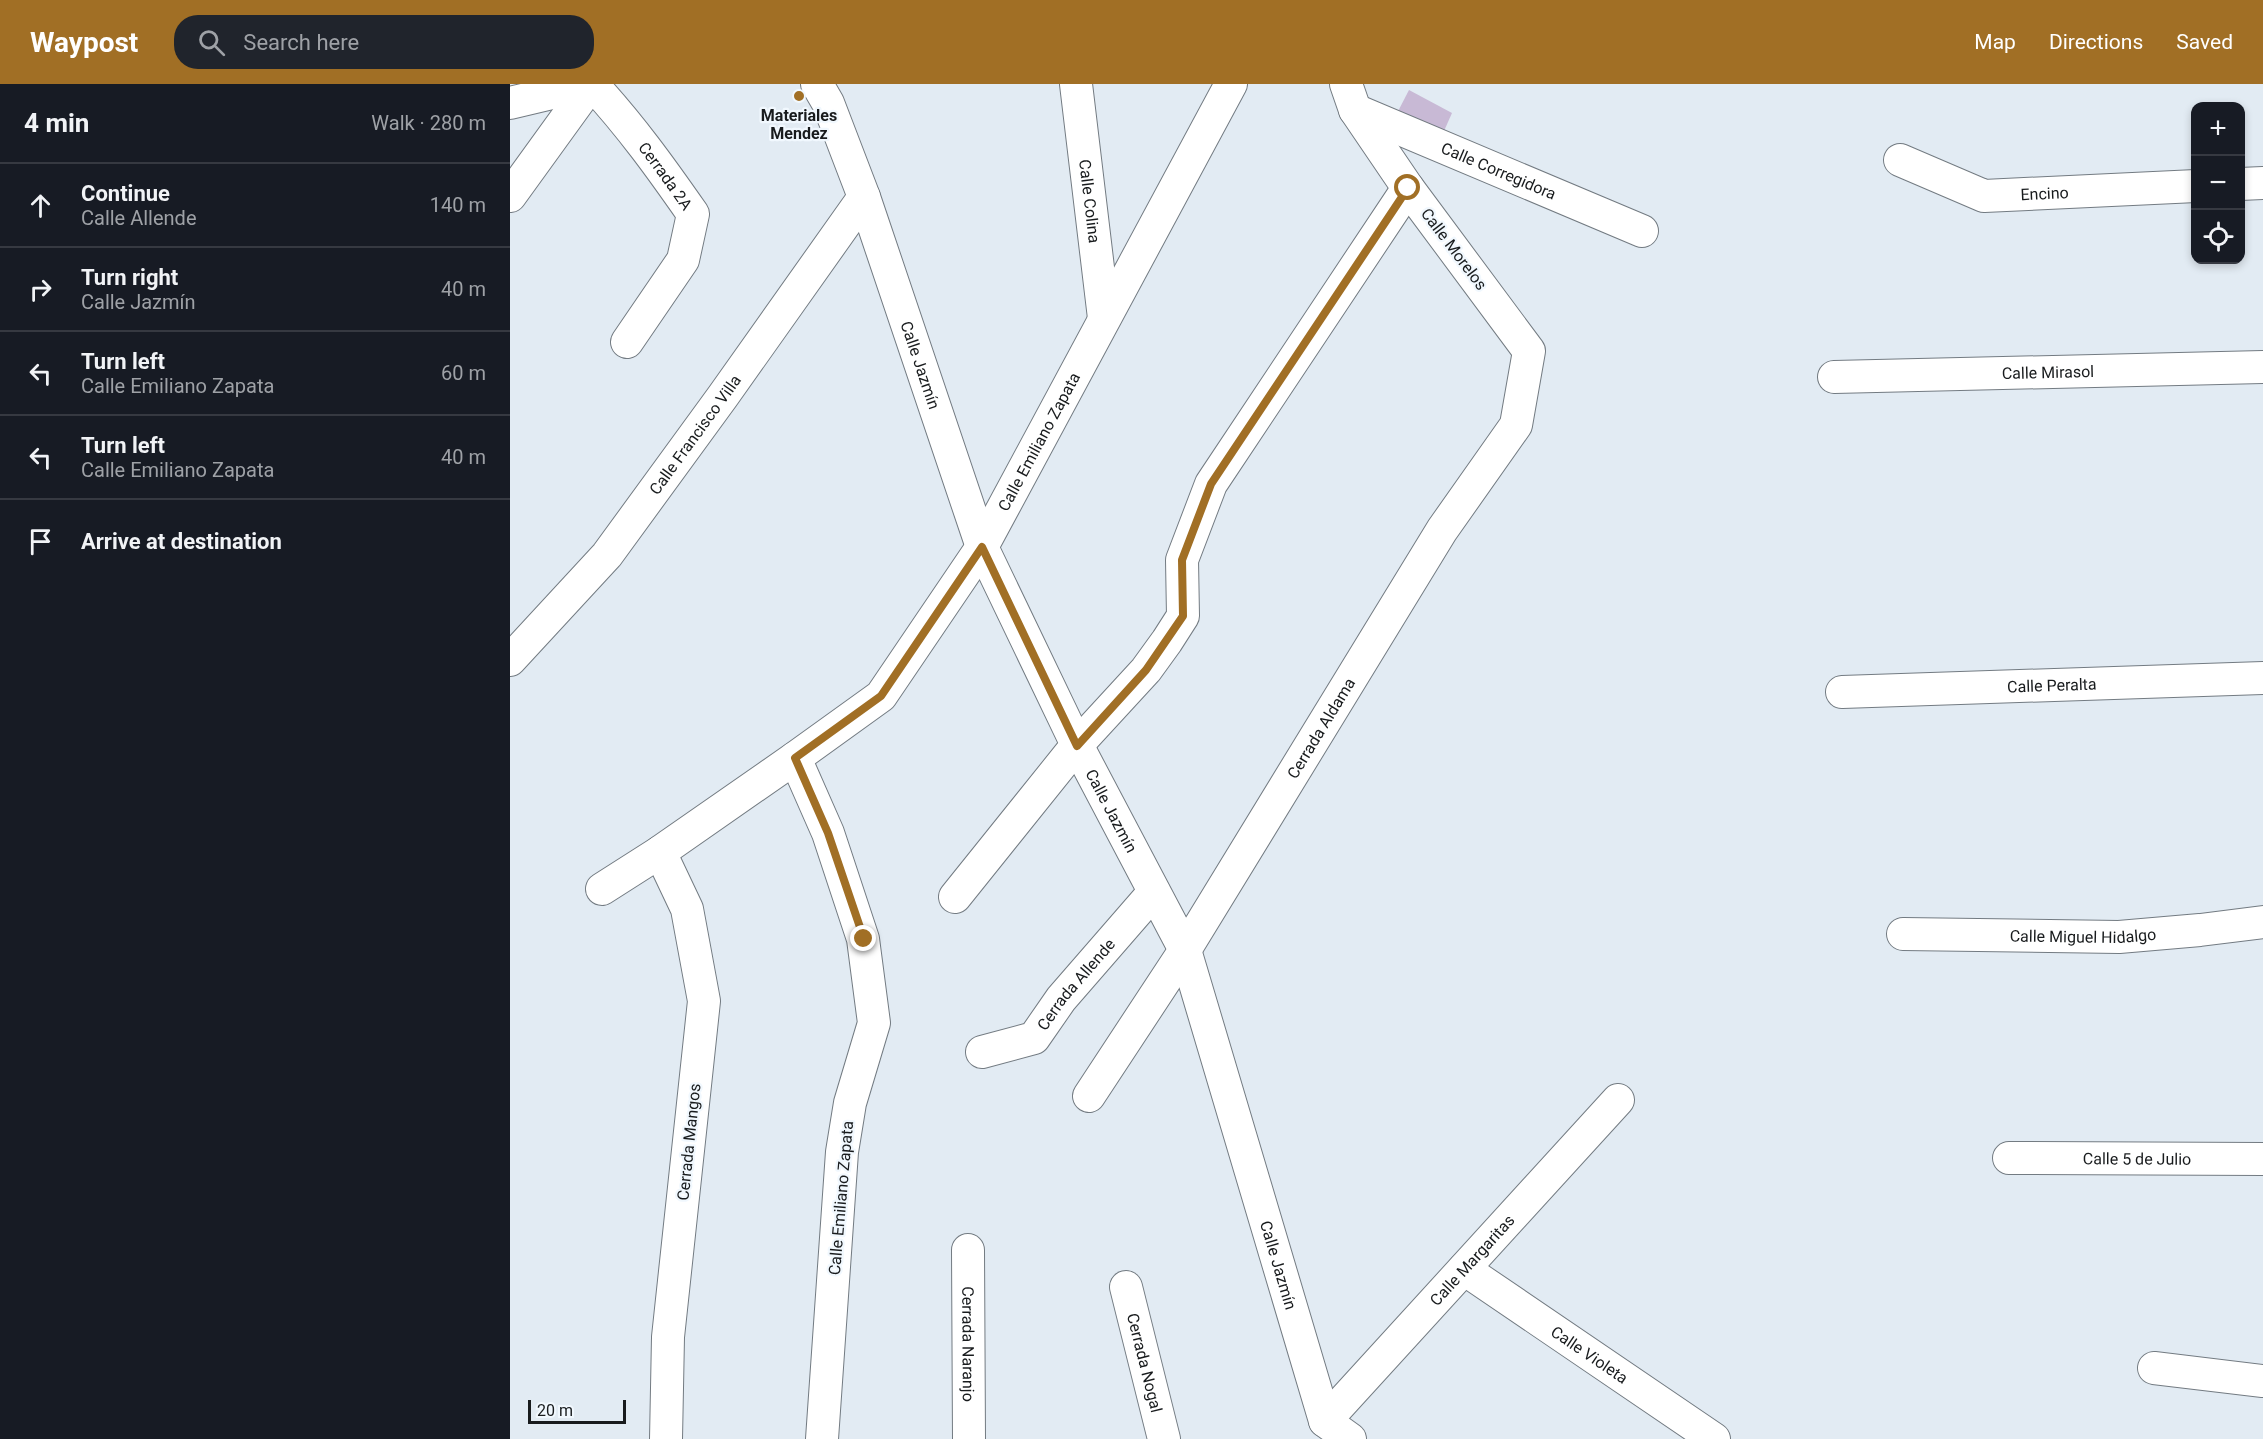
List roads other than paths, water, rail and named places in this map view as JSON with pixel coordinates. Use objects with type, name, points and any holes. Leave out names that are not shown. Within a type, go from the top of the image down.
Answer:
[{"type":"street","points":[[510,103],[591,84]]},
{"type":"street","points":[[510,196],[591,84]]},
{"type":"street","name":"Cerrada 2A","points":[[591,84],[620,114],[650,152],[693,214],[683,261],[627,342]]},
{"type":"street","name":"Calle Jazmín","points":[[817,84],[828,103],[864,197],[982,547],[1077,746],[1185,950],[1337,1430]]},
{"type":"street","name":"Calle Colina","points":[[1076,84],[1104,318]]},
{"type":"street","name":"Calle Emiliano Zapata","points":[[602,889],[660,852],[881,696],[982,547],[1231,84]]},
{"type":"street","name":"Calle Morelos","points":[[1350,97],[1408,188],[1529,351]]},
{"type":"street","name":"Calle Corregidora","points":[[1350,97],[1642,231]]},
{"type":"street","name":"Encino","points":[[1900,160],[1984,196],[2191,186]]},
{"type":"street","points":[[2245,184],[2263,183]]},
{"type":"street","points":[[955,897],[1077,746],[1146,670],[1183,616],[1182,560],[1211,484],[1408,188]]},
{"type":"street","name":"Calle Francisco Villa","points":[[510,660],[607,555],[864,197]]},
{"type":"street","name":"Cerrada Aldama","points":[[1089,1096],[1185,950],[1442,530],[1516,425],[1529,351]]},
{"type":"street","name":"Calle Mirasol","points":[[1834,377],[2263,367]]},
{"type":"street","name":"Calle Peralta","points":[[1842,692],[2263,678]]},
{"type":"street","name":"Calle Emiliano Zapata","points":[[795,758],[828,833],[864,939],[874,1023],[850,1103],[842,1152],[822,1439]]},
{"type":"street","name":"Cerrada Mangos","points":[[660,852],[687,909],[704,1001],[668,1337],[666,1439]]},
{"type":"street","name":"Cerrada Allende","points":[[982,1052],[1034,1038],[1061,999],[1154,892]]},
{"type":"street","name":"Calle Miguel Hidalgo","points":[[1903,934],[2119,937],[2263,922]]},
{"type":"street","name":"Calle Margaritas","points":[[1337,1430],[1464,1269],[1618,1100]]},
{"type":"street","name":"Calle 5 de Julio","points":[[2008,1158],[2263,1159]]},
{"type":"street","name":"Cerrada Naranjo","points":[[968,1250],[969,1439]]},
{"type":"street","name":"Calle Violeta","points":[[1464,1269],[1714,1439]]},
{"type":"street","name":"Cerrada Nogal","points":[[1126,1287],[1164,1439]]},
{"type":"street","points":[[2154,1368],[2263,1381]]},
{"type":"place","name":"Materiales Mendez","points":[[799,96]]}]
